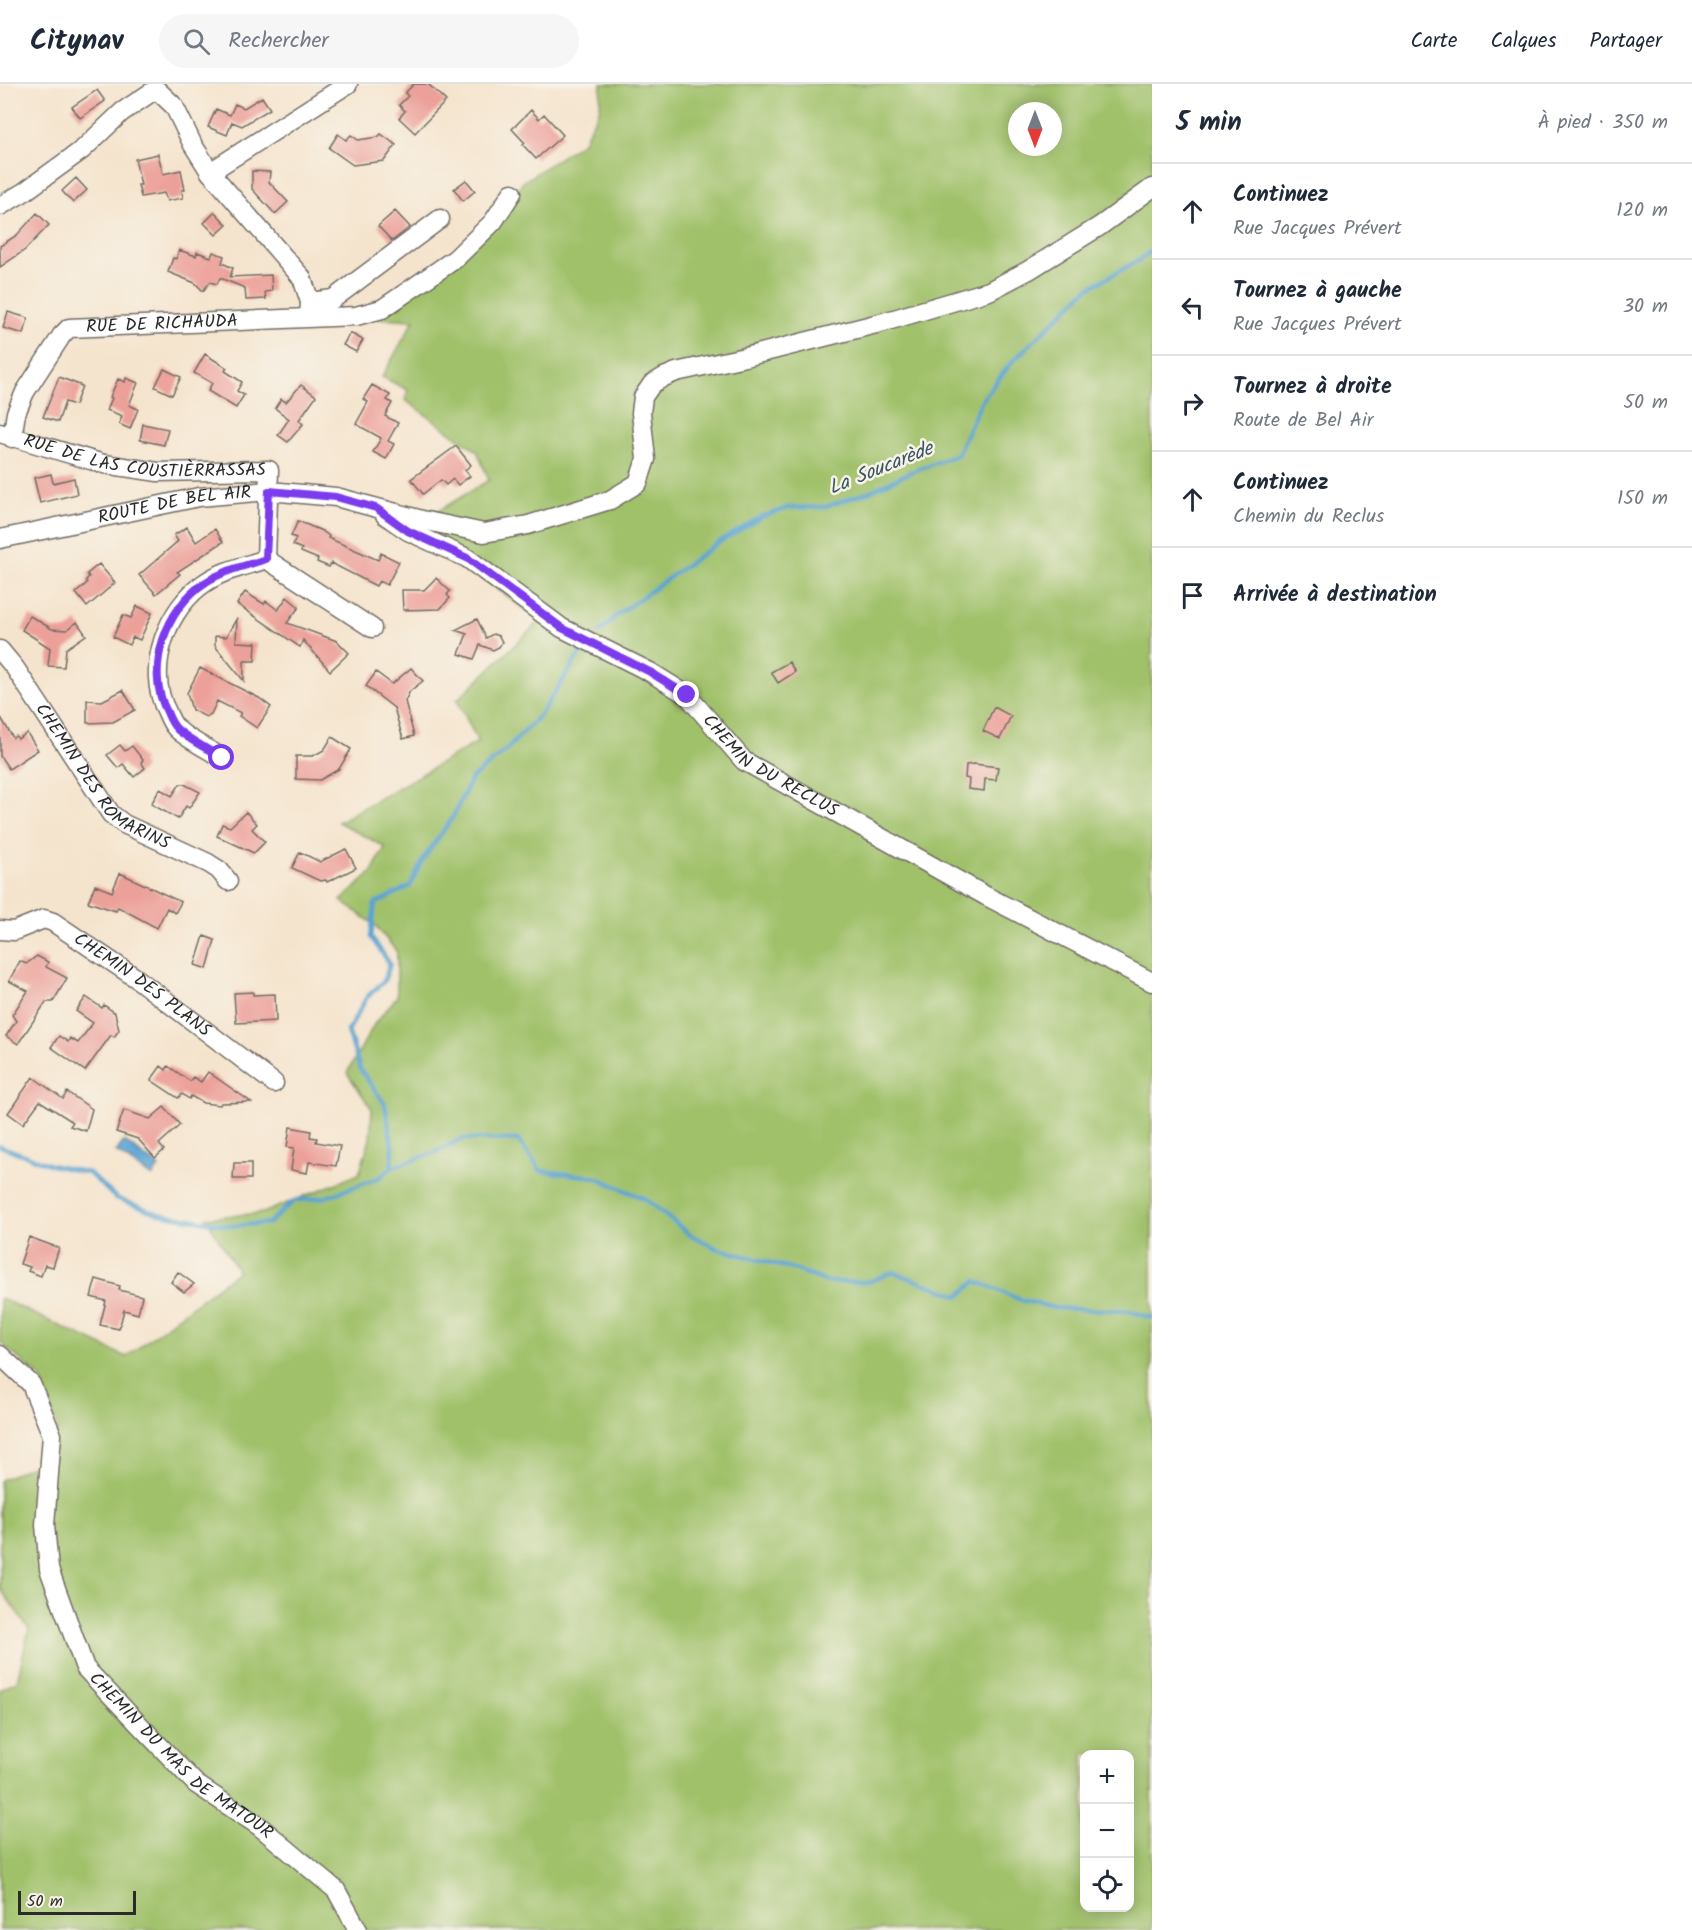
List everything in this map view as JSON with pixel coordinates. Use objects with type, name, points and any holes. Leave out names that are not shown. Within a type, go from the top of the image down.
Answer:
[{"type":"street","points":[[210,172],[348,84]]},
{"type":"street","points":[[0,206],[24,192],[82,150],[122,112],[156,89],[174,106],[193,145],[210,172],[302,278],[309,310],[333,299],[440,219]]},
{"type":"street","name":"ROUTE DE BEL AIR","points":[[0,539],[199,497],[269,491],[336,497],[484,533],[528,525],[610,500],[638,483],[646,459],[641,413],[642,397],[652,384],[664,377],[676,372],[884,322],[989,291],[1029,270],[1100,226],[1152,188]]},
{"type":"street","name":"RUE DE RICHAUDA","points":[[6,436],[25,392],[62,335],[69,328],[194,324],[309,310],[356,316],[382,309],[455,259],[493,222],[512,193]]},
{"type":"street","name":"RUE DE LAS COUSTIÈRRASSAS","points":[[6,436],[104,464],[158,472],[269,470],[269,491]]},
{"type":"street","points":[[266,559],[269,491]]},
{"type":"street","name":"CHEMIN DU RECLUS","points":[[376,508],[408,531],[467,558],[562,628],[650,672],[687,695],[744,761],[986,897],[1152,982]]},
{"type":"street","points":[[266,559],[372,628]]},
{"type":"street","points":[[222,758],[175,728],[161,701],[157,678],[159,656],[174,617],[187,598],[205,582],[227,571],[266,559]]},
{"type":"street","name":"CHEMIN DES ROMARINS","points":[[0,650],[15,668],[111,814],[124,824],[208,862],[228,881]]},
{"type":"street","name":"CHEMIN DES PLANS","points":[[0,930],[14,931],[44,919],[53,922],[136,978],[274,1083]]},
{"type":"street","name":"CHEMIN DU MAS DE MATOUR","points":[[0,1355],[31,1384],[52,1435],[45,1524],[49,1569],[85,1668],[196,1784],[259,1826],[336,1890],[358,1930]]},
{"type":"green space","points":[[601,84],[1152,84],[1152,1930],[0,1930],[0,1689],[17,1681],[29,1629],[0,1588],[0,1480],[39,1463],[58,1430],[40,1377],[0,1342],[0,1298],[126,1357],[238,1271],[206,1218],[263,1213],[359,1174],[370,1139],[372,1109],[347,1073],[375,1023],[397,997],[397,952],[375,925],[341,901],[371,873],[385,847],[338,822],[478,742],[457,700],[540,621],[479,575],[413,543],[435,513],[489,480],[477,451],[405,400],[408,390],[382,377],[414,320],[376,318],[496,224],[523,182],[583,142],[600,108]]},
{"type":"water","points":[[124,1141],[159,1167],[152,1177],[116,1152]]},
{"type":"building","points":[[414,84],[428,84],[446,101],[415,133],[399,118],[405,111],[399,105],[408,96],[405,93]]},
{"type":"building","points":[[97,90],[105,101],[80,118],[72,107]]},
{"type":"building","points":[[262,97],[270,109],[242,126],[232,122],[227,135],[208,127],[216,109],[230,115],[235,104],[244,108]]},
{"type":"building","points":[[531,110],[539,119],[544,114],[563,135],[536,159],[512,129]]},
{"type":"building","points":[[338,134],[346,140],[351,135],[358,140],[378,137],[381,134],[396,145],[384,161],[353,165],[329,148]]},
{"type":"building","points":[[158,154],[163,174],[181,170],[185,190],[182,190],[183,198],[167,201],[164,193],[141,197],[138,185],[141,185],[135,159]]},
{"type":"building","points":[[252,171],[270,172],[269,182],[288,202],[275,214],[252,189]]},
{"type":"building","points":[[76,178],[87,190],[73,203],[62,191]]},
{"type":"building","points":[[466,180],[475,191],[463,201],[454,189]]},
{"type":"building","points":[[395,211],[410,227],[392,241],[378,226]]},
{"type":"building","points":[[215,212],[227,225],[216,235],[204,223]]},
{"type":"building","points":[[37,213],[49,225],[25,250],[0,267],[0,246],[17,235]]},
{"type":"building","points":[[179,250],[196,256],[197,252],[211,257],[213,252],[224,256],[222,263],[233,268],[230,277],[271,275],[272,291],[265,292],[266,299],[246,300],[245,288],[220,278],[217,284],[210,282],[203,291],[195,283],[168,272]]},
{"type":"building","points":[[8,312],[28,318],[24,334],[3,328]]},
{"type":"building","points":[[350,333],[363,340],[356,352],[343,345]]},
{"type":"building","points":[[205,354],[227,368],[225,371],[242,382],[237,391],[244,395],[236,408],[208,391],[212,383],[194,373]]},
{"type":"building","points":[[164,369],[181,377],[172,395],[155,387]]},
{"type":"building","points":[[59,377],[82,386],[75,405],[65,402],[58,422],[43,417]]},
{"type":"building","points":[[126,378],[138,383],[129,405],[138,409],[130,429],[119,424],[122,416],[107,410],[118,379],[125,382]]},
{"type":"building","points":[[301,385],[316,396],[299,420],[303,424],[288,442],[278,435],[289,419],[275,408],[281,399],[286,402]]},
{"type":"building","points":[[372,385],[390,395],[387,400],[392,403],[385,416],[398,423],[388,441],[394,444],[386,459],[373,452],[381,438],[356,424],[368,402],[363,399]]},
{"type":"building","points":[[143,424],[168,429],[164,445],[140,440]]},
{"type":"building","points":[[456,446],[471,465],[465,470],[470,476],[458,485],[453,479],[446,485],[441,480],[423,494],[411,479]]},
{"type":"building","points":[[51,474],[53,483],[74,478],[77,494],[40,503],[34,478]]},
{"type":"building","points":[[298,521],[322,531],[329,536],[328,538],[378,560],[381,553],[399,562],[387,585],[379,581],[376,586],[331,563],[329,567],[317,562],[318,559],[301,552],[302,549],[293,545],[296,538],[291,536]]},
{"type":"building","points":[[187,527],[196,542],[215,529],[223,542],[177,572],[180,574],[156,594],[139,575],[178,541],[174,535]]},
{"type":"building","points":[[99,564],[115,583],[87,607],[76,593],[87,583],[86,580],[89,577],[87,574]]},
{"type":"building","points":[[436,578],[450,591],[447,595],[450,598],[440,609],[403,610],[402,590],[424,590]]},
{"type":"building","points":[[245,592],[264,604],[266,601],[278,610],[287,597],[299,607],[287,623],[337,641],[349,653],[330,671],[303,640],[300,647],[237,604]]},
{"type":"building","points":[[137,606],[152,613],[140,640],[133,637],[129,645],[113,637],[123,615],[131,618]]},
{"type":"building","points":[[30,616],[52,629],[67,630],[77,622],[86,635],[66,649],[64,667],[48,666],[50,648],[22,630]]},
{"type":"building","points":[[237,618],[236,642],[256,643],[255,661],[244,661],[244,681],[215,646],[215,636],[226,637]]},
{"type":"building","points":[[477,619],[486,638],[493,634],[499,636],[502,642],[493,650],[480,645],[474,659],[459,654],[467,634],[455,630]]},
{"type":"building","points":[[789,662],[795,672],[778,683],[771,672]]},
{"type":"building","points":[[200,668],[259,698],[271,707],[257,728],[239,716],[241,713],[217,701],[211,714],[206,717],[192,710],[187,693]]},
{"type":"building","points":[[411,668],[423,681],[410,691],[405,701],[414,736],[403,739],[394,708],[366,686],[376,672],[392,684]]},
{"type":"building","points":[[123,690],[135,710],[113,722],[87,723],[87,700],[102,701]]},
{"type":"building","points":[[994,707],[1011,716],[1000,739],[983,731]]},
{"type":"building","points":[[0,716],[13,738],[16,736],[18,739],[27,733],[38,750],[9,769],[0,756]]},
{"type":"building","points":[[332,737],[351,749],[339,769],[320,780],[296,779],[296,756],[313,756],[324,750]]},
{"type":"building","points":[[120,745],[125,751],[132,746],[143,760],[141,762],[145,768],[134,777],[123,764],[118,768],[107,755]]},
{"type":"building","points":[[966,765],[998,767],[996,780],[985,779],[984,791],[968,789],[969,779],[965,778]]},
{"type":"building","points":[[180,784],[200,792],[189,808],[186,806],[178,819],[151,804],[160,789],[172,796]]},
{"type":"building","points":[[246,812],[257,824],[252,829],[265,842],[254,853],[217,836],[222,824],[230,827]]},
{"type":"building","points":[[346,849],[356,868],[327,882],[292,868],[300,852],[320,862]]},
{"type":"building","points":[[120,873],[181,902],[175,913],[167,908],[157,928],[118,907],[116,911],[88,902],[95,885],[112,892]]},
{"type":"building","points":[[204,936],[215,940],[207,969],[195,965]]},
{"type":"building","points":[[37,956],[48,962],[46,967],[67,978],[53,1002],[46,1002],[18,1044],[6,1036],[16,1021],[12,1015],[28,991],[9,981],[20,961],[26,964]]},
{"type":"building","points":[[253,992],[253,995],[275,994],[276,1021],[236,1023],[234,993]]},
{"type":"building","points":[[86,997],[102,1008],[104,1005],[115,1013],[119,1030],[114,1037],[111,1035],[85,1071],[51,1047],[59,1036],[68,1042],[70,1038],[78,1043],[93,1023],[76,1011]]},
{"type":"building","points":[[161,1066],[166,1070],[168,1066],[190,1081],[193,1077],[201,1082],[208,1072],[251,1102],[221,1103],[220,1105],[203,1103],[191,1096],[189,1099],[182,1094],[178,1098],[151,1080]]},
{"type":"building","points":[[33,1077],[63,1099],[67,1092],[92,1109],[86,1131],[70,1126],[73,1122],[40,1101],[23,1124],[8,1113]]},
{"type":"building","points":[[164,1107],[180,1125],[159,1144],[164,1150],[155,1158],[138,1139],[116,1132],[124,1110],[150,1119]]},
{"type":"building","points":[[290,1127],[311,1131],[310,1137],[317,1138],[316,1142],[340,1146],[336,1166],[309,1162],[307,1173],[291,1170],[294,1148],[287,1147]]},
{"type":"building","points":[[234,1163],[251,1163],[251,1179],[233,1179]]},
{"type":"building","points":[[29,1237],[59,1248],[53,1267],[45,1265],[41,1276],[28,1271],[30,1267],[20,1264]]},
{"type":"building","points":[[178,1272],[194,1284],[184,1292],[171,1282]]},
{"type":"building","points":[[96,1279],[120,1286],[119,1290],[142,1296],[138,1314],[124,1310],[119,1329],[100,1325],[106,1301],[91,1297]]},
{"type":"waterway","name":"La Soucarède","points":[[600,632],[617,615],[716,544],[761,517],[788,508],[825,507],[868,492],[913,471],[957,455],[982,400],[1012,362],[1087,289],[1141,259],[1152,250]]},
{"type":"waterway","name":"La Soucarède","points":[[0,1146],[51,1165],[89,1173],[116,1198],[159,1214],[231,1226],[269,1223],[294,1201],[326,1197],[379,1178],[391,1168],[393,1150],[385,1104],[360,1069],[348,1031],[367,997],[384,981],[390,964],[371,937],[375,904],[410,886],[424,858],[453,817],[471,779],[506,750],[540,715],[584,648]]},
{"type":"waterway","points":[[391,1168],[436,1152],[462,1139],[518,1140],[541,1171],[595,1177],[645,1199],[689,1234],[716,1248],[800,1271],[827,1282],[868,1282],[893,1272],[959,1296],[976,1281],[1021,1300],[1055,1308],[1129,1311],[1152,1318]]},
{"type":"route","points":[[222,758],[175,728],[161,701],[157,678],[159,656],[174,617],[187,598],[205,582],[227,571],[266,559],[269,491],[336,497],[376,508],[408,531],[467,558],[562,628],[650,672],[687,695]]}]
